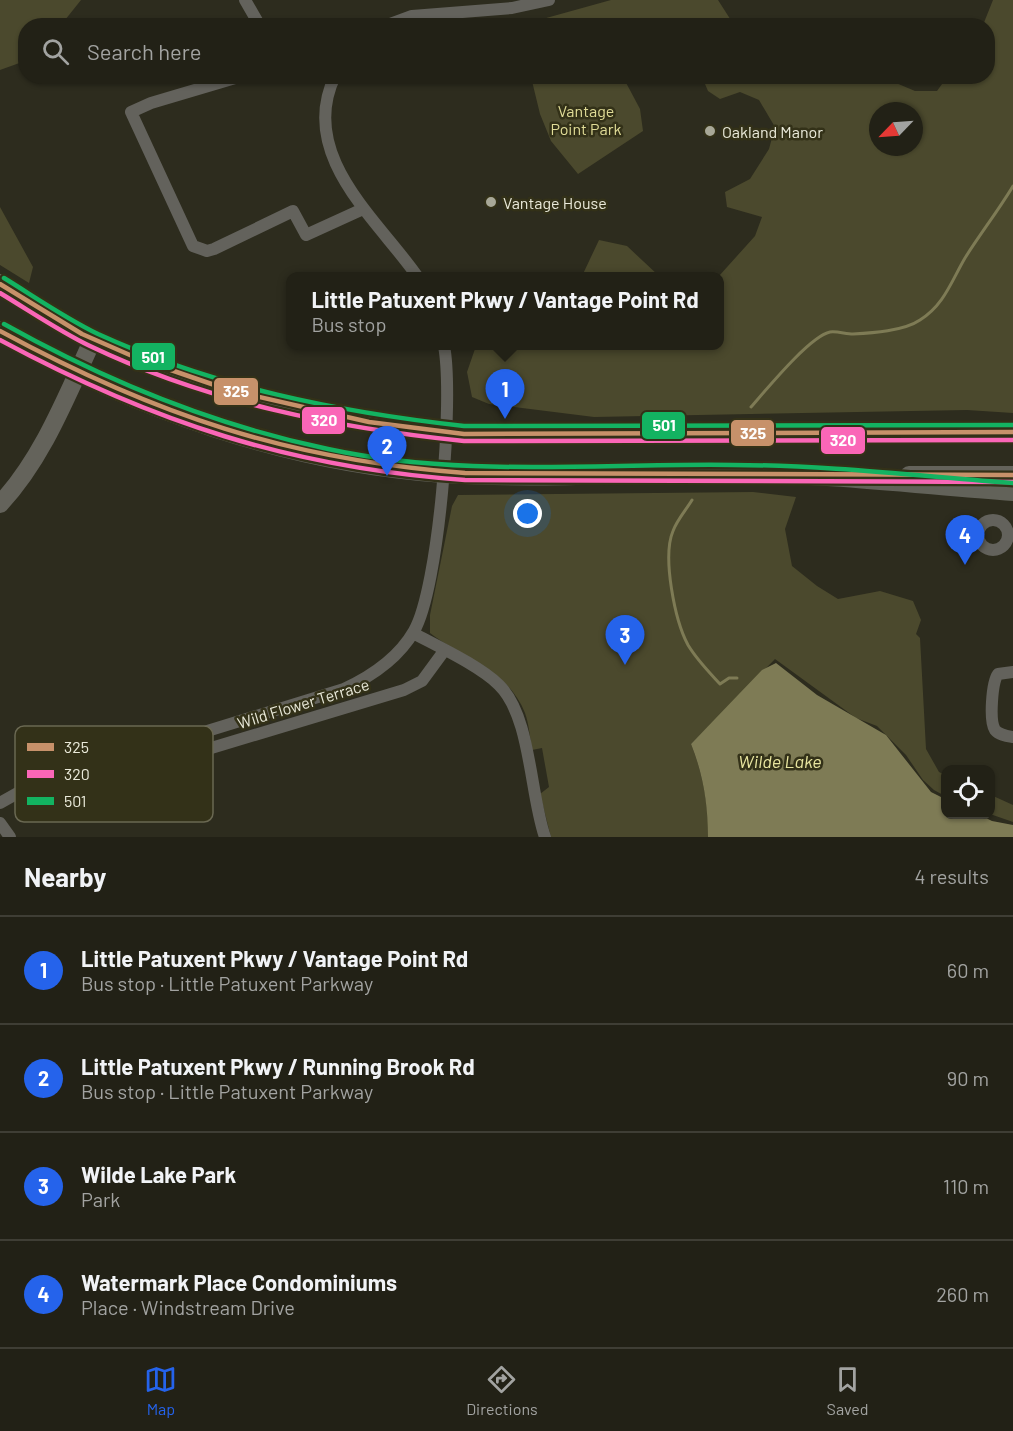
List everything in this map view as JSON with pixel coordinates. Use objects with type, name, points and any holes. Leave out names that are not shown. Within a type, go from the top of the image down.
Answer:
[{"type":"main road","points":[[0,284],[93,339],[190,378],[288,407],[336,418],[445,432],[1013,432]]},
{"type":"main road","points":[[0,331],[78,373],[174,414],[234,433],[334,457],[443,472],[733,472],[841,476],[1013,475]]},
{"type":"main road","points":[[0,504],[31,462],[78,373],[93,339]]},
{"type":"main road","points":[[841,476],[1013,491]]},
{"type":"street","points":[[245,0],[256,18]]},
{"type":"street","points":[[407,18],[512,8],[549,0]]},
{"type":"street","points":[[215,84],[151,103],[131,112],[193,246],[200,250],[214,249],[293,211],[306,236],[363,209]]},
{"type":"street","points":[[330,84],[326,116],[329,140],[340,172],[363,209],[414,272]]},
{"type":"street","points":[[213,729],[344,689],[375,673],[403,647],[413,633],[422,612],[429,584],[443,472],[448,379],[445,350]]},
{"type":"street","points":[[413,633],[498,684],[513,704],[519,720],[545,837]]},
{"type":"street","name":"Wild Flower Terrace","points":[[213,748],[404,690],[422,681],[444,651]]},
{"type":"street","points":[[1013,672],[998,674],[993,683],[992,724],[999,734],[1013,738]]},
{"type":"street","points":[[0,803],[15,795]]},
{"type":"street","points":[[0,823],[10,837]]},
{"type":"green space","points":[[0,0],[81,0],[67,18],[18,18],[18,64],[0,70]]},
{"type":"green space","points":[[611,0],[718,0],[730,18],[546,18]]},
{"type":"green space","points":[[993,0],[1013,0],[1013,413],[967,410],[594,417],[489,404],[472,397],[467,372],[475,350],[724,350],[723,272],[755,236],[762,217],[727,207],[725,192],[750,179],[769,149],[775,127],[759,100],[740,92],[720,99],[708,91],[705,84],[898,84],[915,91],[937,91],[942,84],[995,84],[995,18],[986,18]]},
{"type":"green space","name":"Vantage Point Park","points":[[533,84],[627,84],[640,109],[643,131],[578,174],[551,141],[540,114]]},
{"type":"green space","points":[[0,207],[33,267],[29,283],[0,265]]},
{"type":"green space","points":[[599,240],[627,246],[655,272],[584,272]]},
{"type":"green space","points":[[753,492],[796,497],[785,529],[792,566],[838,599],[880,591],[913,601],[921,620],[916,634],[920,638],[926,749],[941,773],[941,794],[923,780],[906,755],[877,726],[856,718],[775,659],[691,744],[704,789],[709,837],[551,837],[540,794],[549,787],[542,748],[532,750],[525,713],[517,698],[508,686],[484,667],[430,633],[430,615],[452,506],[458,495]]},
{"type":"green space","points":[[995,797],[1013,805],[1013,822],[995,816]]},
{"type":"water","name":"Wilde Lake","points":[[776,663],[817,695],[886,735],[931,792],[941,797],[941,819],[988,819],[1013,825],[1013,837],[708,837],[704,789],[691,744],[762,670]]},
{"type":"waterway","points":[[751,407],[800,353],[821,336],[830,332],[853,334],[897,329],[913,324],[928,314],[941,300],[965,258],[1013,186]]},
{"type":"waterway","points":[[692,500],[679,519],[670,542],[669,572],[679,621],[695,656],[720,684],[729,678],[737,678]]},
{"type":"transit line","name":"501","points":[[4,278],[98,334],[186,369],[277,395],[417,420],[464,426],[1013,425]]},
{"type":"transit line","name":"325","points":[[0,284],[82,334],[139,359],[229,390],[369,422],[464,434],[1013,432]]},
{"type":"transit line","name":"320","points":[[0,293],[90,346],[134,366],[180,383],[273,410],[368,429],[464,441],[1013,440]]},
{"type":"transit line","name":"501","points":[[4,324],[81,364],[202,414],[285,439],[378,458],[479,466],[803,467],[1013,483]]},
{"type":"transit line","name":"325","points":[[0,331],[113,387],[225,429],[281,445],[401,467],[465,473],[1013,475]]},
{"type":"transit line","name":"320","points":[[0,340],[112,395],[168,417],[282,452],[341,465],[402,474],[465,480],[1013,482]]},
{"type":"place","name":"Oakland Manor","points":[[710,131]]},
{"type":"place","name":"Vantage House","points":[[491,202]]},
{"type":"place","name":"Little Patuxent Pkwy / Vantage Point Rd","points":[[505,419]]},
{"type":"place","name":"Little Patuxent Pkwy / Running Brook Rd","points":[[387,476]]},
{"type":"place","name":"Watermark Place Condominiums","points":[[965,565]]},
{"type":"place","name":"Wilde Lake Park","points":[[625,665]]}]
